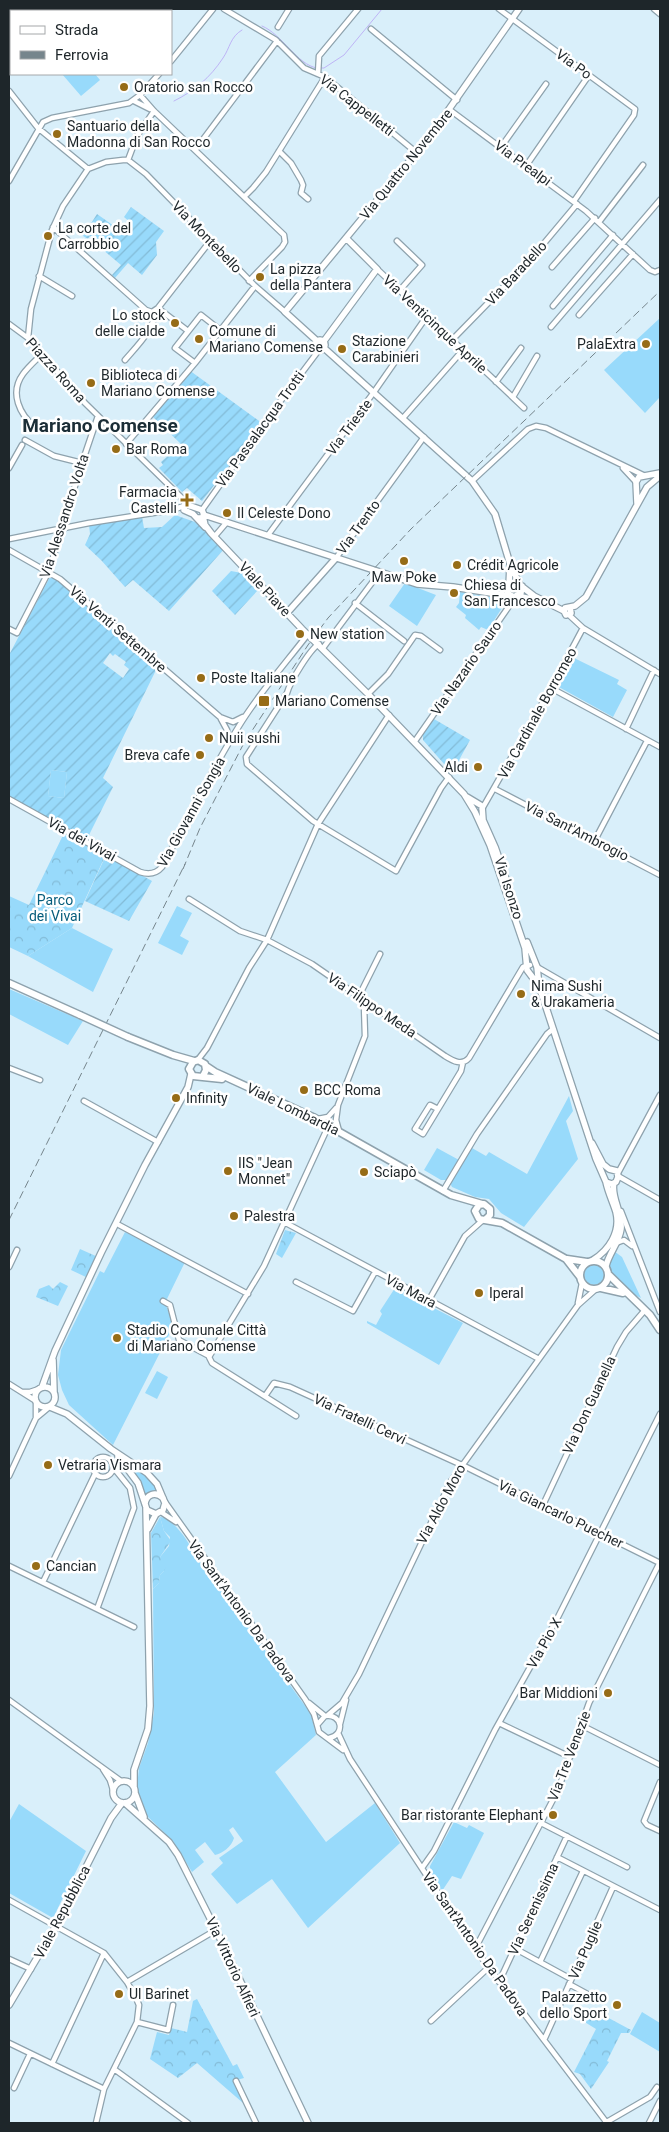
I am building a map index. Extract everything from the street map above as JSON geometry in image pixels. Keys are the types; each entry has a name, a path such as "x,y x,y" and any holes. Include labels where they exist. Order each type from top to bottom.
{"main road":[{"path":"9,983 173,1055 205,1065 206,1072 200,1077 190,1072 184,1063 173,1055"},
{"path":"190,1072 191,1064 196,1061"},
{"name":"Viale Lombardia","path":"205,1065 215,1072 316,1118 378,1155"},
{"name":"Viale Lombardia","path":"200,1077 216,1078 238,1086 327,1129 460,1199"},
{"path":"460,1199 487,1205 502,1223"},
{"path":"460,1199 480,1216 502,1223 566,1259 602,1263 606,1266 609,1275 645,1310 660,1330"},
{"path":"480,1216 477,1206 482,1204"},
{"path":"480,1216 490,1215 491,1211"},
{"path":"566,1259 588,1288 629,1295"},
{"path":"581,1280 581,1268 590,1261"},
{"path":"598,1289 607,1283 609,1275"}],"street":[{"path":"172,60 213,9"},
{"name":"Via Cappelletti","path":"224,9 277,41 302,67 318,70 417,153"},
{"path":"278,26 289,9"},
{"path":"318,70 320,55 358,9"},
{"name":"Via Po","path":"499,9 635,110"},
{"name":"Via Quattro Novembre","path":"285,312 417,153 450,110 519,9"},
{"path":"654,9 660,14"},
{"path":"371,29 457,100"},
{"path":"196,150 277,41"},
{"path":"9,181 43,122 52,118 123,105 134,101 159,75"},
{"path":"526,166 589,75"},
{"path":"244,197 258,183 325,76"},
{"path":"501,147 546,84"},
{"path":"9,90 38,128 88,169"},
{"path":"140,95 154,111 282,233 285,240 281,248 250,281"},
{"path":"134,101 154,111"},
{"name":"Via Prealpi","path":"450,110 576,202 652,271 660,270"},
{"name":"Via Baradello","path":"452,340 530,260 576,202 634,115 635,110"},
{"path":"28,338 31,311 39,276 53,227 62,208 88,169 109,161 128,160 137,136 154,111"},
{"path":"279,151 294,166 302,182 301,193 308,200"},
{"name":"Via Montebello","path":"128,160 146,174 255,286 472,481 495,514 510,564"},
{"path":"599,222 643,165"},
{"path":"551,327 660,200"},
{"path":"552,267 595,218"},
{"path":"53,227 146,310 157,310 188,331"},
{"path":"553,306 613,235"},
{"name":"Via Venticinque Aprile","path":"346,238 524,408"},
{"path":"126,360 146,334 157,310 212,240"},
{"path":"397,241 422,265 400,290"},
{"path":"579,315 633,254"},
{"path":"321,345 377,269"},
{"path":"39,276 72,296"},
{"path":"126,444 195,364 255,286"},
{"path":"195,364 175,348 201,315 220,330"},
{"name":"Via Trieste","path":"268,536 428,316"},
{"name":"Piazza Roma","path":"9,324 28,338 69,386 183,499 185,507"},
{"name":"Via Passalacqua Trotti","path":"202,515 275,408 321,345"},
{"path":"496,382 521,348"},
{"path":"403,418 463,350"},
{"path":"35,427 24,418 19,408 16,394 21,376 42,354"},
{"path":"513,397 537,356"},
{"name":"Via Alessandro Volta","path":"9,628 17,633 49,571 98,416"},
{"path":"472,481 528,429 535,426 544,427 649,479 648,486 586,597 582,602 570,608 565,608 566,613"},
{"name":"Via Trento","path":"287,613 336,558 424,437"},
{"path":"25,440 54,456 82,463"},
{"path":"9,468 22,445"},
{"path":"620,465 640,488 648,486 659,477"},
{"path":"635,510 636,483 639,477 659,477"},
{"path":"185,507 191,513 227,522 421,585 453,587 544,602"},
{"path":"9,539 63,528 178,510 185,507 202,515"},
{"name":"Viale Piave","path":"202,515 213,534 287,613 321,646"},
{"path":"213,534 227,522"},
{"name":"Via Venti Settembre","path":"9,550 49,571 92,606 220,718 227,729"},
{"path":"510,564 510,584 508,590 515,596"},
{"path":"510,564 522,591 515,596"},
{"path":"380,572 321,646 316,646 245,761 318,824 396,871 441,788 449,777"},
{"path":"483,592 510,584 520,584 544,602 566,613 583,628 660,674"},
{"name":"Via Nazario Sauro","path":"415,742 515,596"},
{"path":"355,603 404,641"},
{"name":"Via Cardinale Borromeo","path":"478,808 490,798 583,628"},
{"name":"Via Giovanni Songia","path":"155,873 162,867 200,794 246,715 308,634"},
{"path":"368,694 388,674 414,635 419,635 440,650"},
{"name":"Via Isonzo","path":"321,646 478,808 497,852 532,969"},
{"path":"626,729 654,670"},
{"path":"551,688 660,747"},
{"path":"232,722 237,730 231,733 227,729 228,724 232,722 246,715"},
{"path":"196,1061 207,1048 249,968 267,940 318,824 389,715"},
{"name":"Via Venti Settembre","path":"220,718 232,722"},
{"name":"Via Giovanni Songia","path":"226,750 227,729"},
{"path":"595,840 647,741"},
{"name":"Via Sant'Ambrogio","path":"495,788 660,874"},
{"name":"Via dei Vivai","path":"9,799 140,872 155,873"},
{"name":"Via Isonzo","path":"478,808 592,1143"},
{"name":"Via Filippo Meda","path":"190,899 237,930 267,940 309,962 448,1058 463,1062"},
{"path":"359,996 380,954"},
{"path":"438,1109 430,1105 415,1129 423,1134 461,1071 463,1062 472,1053 524,966 549,974 660,1038"},
{"path":"519,974 532,969"},
{"path":"338,1131 336,1120 338,1105 364,1041 365,1000"},
{"path":"443,1191 477,1134 503,1098 516,1075 547,1034 553,1029"},
{"path":"205,1065 207,1048"},
{"path":"9,1068 40,1080"},
{"path":"88,1284 122,1209 188,1087 190,1072"},
{"path":"188,1087 200,1077"},
{"path":"606,1182 615,1175 660,1095"},
{"path":"84,1100 158,1142"},
{"path":"316,1118 328,1117 338,1105"},
{"path":"209,1356 264,1266 327,1129"},
{"path":"590,1261 608,1246 616,1229 616,1214 592,1143"},
{"path":"592,1143 601,1163 615,1175 660,1200"},
{"path":"36,1418 35,1394 40,1388 55,1350 119,1225 151,1156"},
{"path":"604,1174 615,1175"},
{"path":"615,1175 613,1190 660,1312"},
{"path":"618,1241 621,1224 620,1210"},
{"path":"429,1300 456,1251 480,1216"},
{"name":"Via Mara","path":"284,1222 539,1359"},
{"path":"119,1225 248,1294"},
{"path":"606,1266 608,1257 618,1241 629,1232"},
{"path":"618,1241 626,1241 636,1251"},
{"path":"9,1267 17,1250"},
{"path":"296,1282 353,1311 376,1272"},
{"name":"Via Aldo Moro","path":"578,1305 581,1280"},
{"name":"Via Aldo Moro","path":"327,1715 341,1705 347,1694 436,1511 461,1465 578,1305 598,1289"},
{"path":"163,1300 170,1305 179,1340 209,1356 211,1362 296,1416"},
{"name":"Via Don Guanella","path":"543,1505 591,1399 623,1336 645,1310"},
{"path":"9,1476 36,1418 55,1401 52,1369 55,1350"},
{"name":"Via Fratelli Cervi","path":"265,1396 272,1384 280,1383 461,1465"},
{"path":"9,1384 36,1401 41,1407 49,1407 67,1414 111,1449 150,1475 157,1484 164,1500 159,1513 148,1531"},
{"path":"20,1391 30,1392 48,1387 55,1393 67,1414"},
{"name":"Via Pio X","path":"422,1868 434,1851 499,1723 557,1619 660,1414"},
{"path":"111,1449 138,1483 146,1507 151,1513 159,1513"},
{"path":"43,1582 95,1474 93,1464 101,1457 111,1460 113,1467 129,1486 134,1500 134,1508 97,1609"},
{"name":"Via Giancarlo Puecher","path":"461,1465 660,1564"},
{"path":"95,1474 100,1477 107,1477 112,1473 113,1467"},
{"path":"102,1768 110,1780 115,1799 124,1803 132,1800 134,1770 148,1729 150,1706 146,1501 151,1495 158,1495 164,1500"},
{"name":"Via Sant'Antonio Da Padova","path":"164,1500 305,1699 318,1724"},
{"name":"Via Sant'Antonio Da Padova","path":"159,1513 180,1524"},
{"name":"Via Tre Venezie","path":"475,1949 560,1785 589,1703 660,1564"},
{"path":"9,1566 134,1627"},
{"name":"Via Aldo Moro","path":"340,1725 347,1694"},
{"name":"Via Sant'Antonio Da Padova","path":"305,1699 327,1715"},
{"path":"9,1700 102,1768 122,1781 129,1782 134,1790"},
{"path":"327,1715 337,1718 340,1725 338,1733 329,1738 321,1735 318,1730 318,1724 327,1715"},
{"path":"499,1723 570,1757"},
{"path":"581,1725 660,1765"},
{"name":"Via Sant'Antonio Da Padova","path":"338,1733 350,1759"},
{"name":"Via Sant'Antonio Da Padova","path":"329,1738 350,1759 488,1968 606,2123"},
{"path":"113,1790 116,1784 134,1770"},
{"path":"660,1782 644,1821 647,1825 660,1832"},
{"name":"Via Vittorio Alfieri","path":"134,1790 145,1819"},
{"name":"Viale Repubblica","path":"111,1818 115,1799"},
{"name":"Via Vittorio Alfieri","path":"124,1803 145,1819 169,1842 178,1855 308,2123"},
{"name":"Viale Repubblica","path":"9,2005 56,1926 111,1818 124,1803"},
{"path":"541,1823 627,1867"},
{"name":"Via Serenissima","path":"499,1982 567,1836"},
{"path":"557,1857 660,1910"},
{"path":"540,1962 583,1871"},
{"name":"Via Puglie","path":"544,2040 613,1887"},
{"path":"9,1900 104,1953 127,1982 138,2005 137,2022 104,2089 96,2123"},
{"path":"127,1982 216,1930"},
{"path":"514,1948 540,1962 594,1997"},
{"path":"52,2064 104,1953"},
{"path":"9,1959 32,1969"},
{"path":"431,2022 488,1968"},
{"path":"137,2022 168,2030 173,2004"},
{"path":"9,2043 104,2089"},
{"path":"14,2088 30,2054"},
{"path":"114,2069 188,2123"},
{"path":"236,2081 256,2123"},
{"path":"606,2123 650,2097 657,2087"},
{"path":"649,2123 660,2101"}],"green space":[{"path":"63,75 96,75 100,80 81,96"},
{"path":"131,207 164,231 156,242 157,255 142,275 128,263 115,278 112,275 121,265 102,249 104,245 90,236 88,239 83,236 97,214 114,226 118,222 128,229 132,224 124,217"},
{"name":"PalaExtra","path":"660,318 660,397 645,413 604,370"},
{"path":"189,370 262,423 202,501 187,488 182,492 159,468 163,465 161,462 170,454 173,456 183,446 152,416"},
{"path":"175,515 195,522 225,548 169,611 133,580 125,587 85,545 90,534 89,525 142,517 144,528 162,527"},
{"path":"231,571 242,573 258,590 235,615 212,591"},
{"path":"51,575 157,668 103,778 113,787 86,841 9,799 9,655","holes":["110,653 113,656 115,654 126,662 124,665 129,669 123,678 103,663","51,770 67,772 64,798 48,796"]},
{"path":"405,583 436,595 417,626 389,606"},
{"path":"460,592 507,600 488,630 481,627 479,630 456,607 459,603"},
{"path":"572,657 619,680 617,684 627,690 613,717 557,686"},
{"path":"434,719 470,740 452,773 423,740 423,734"},
{"path":"51,770 67,772 64,798 48,796"},
{"name":"Parco dei Vivai","path":"66,829 107,852 72,928 28,956 9,947 9,896 29,905"},
{"path":"106,855 152,881 129,921 85,901"},
{"path":"177,906 192,913 180,936 189,941 182,955 158,943"},
{"path":"72,928 113,949 93,992 28,956"},
{"path":"9,989 83,1021 68,1045 9,1014"},
{"path":"569,1096 573,1111 566,1121 578,1159 524,1227 501,1213 489,1199 475,1197 452,1187 450,1183 472,1148 486,1156 489,1152 527,1174"},
{"path":"437,1148 459,1160 446,1180 441,1180 424,1170"},
{"path":"285,1230 296,1233 282,1258 276,1254"},
{"name":"Stadio Comunale Città di Mariano Comense","path":"125,1232 185,1262 165,1303 174,1325 113,1445 69,1405 58,1375 61,1350 100,1271 104,1273"},
{"path":"80,1249 98,1257 88,1278 71,1270"},
{"path":"614,1251 622,1257 641,1298 617,1282 610,1272 610,1261"},
{"path":"594,1265 601,1268 604,1275 601,1282 594,1285 587,1282 584,1275 587,1268"},
{"path":"60,1282 68,1286 58,1306 36,1297 39,1289 49,1285 53,1289"},
{"path":"395,1288 463,1323 439,1365 367,1323 367,1321 376,1325 382,1314 380,1311"},
{"path":"157,1371 168,1377 157,1399 145,1393"},
{"path":"125,1461 148,1478 158,1492 145,1495 140,1481"},
{"path":"160,1517 170,1521 184,1537 311,1714 316,1735 275,1772 326,1842 375,1803 400,1843 308,1928 272,1879 237,1904 211,1874 223,1863 219,1858 243,1841 233,1827 229,1830 234,1838 233,1841 224,1851 215,1855 205,1842 195,1850 204,1862 192,1872 173,1841 147,1816 139,1799 137,1787 139,1768 148,1743 154,1713 153,1589 159,1583 160,1575 164,1571 160,1557 169,1546 170,1537 164,1531"},
{"path":"160,1517 164,1531 171,1541 160,1557 166,1566 160,1575 159,1583 153,1589 151,1533"},
{"path":"19,1804 86,1851 53,1918 9,1893 9,1822"},
{"path":"454,1822 467,1828 469,1825 484,1833 461,1879 452,1876 442,1891 430,1872 430,1866"},
{"path":"197,1999 233,2066 237,2064 244,2078 233,2081 243,2103 197,2063 178,2078 150,2059 157,2032 169,2035 171,2028 187,2032 193,2001"},
{"path":"590,2008 631,2030 629,2033 621,2033 607,2061 609,2062 591,2089 580,2074 574,2072 596,2029 583,2021"},
{"path":"642,2012 660,2023 660,2052 630,2034"}],"waterway":[{"path":"321,68 344,55 382,9"},
{"path":"262,26 276,36 296,56 310,66 317,68"},
{"path":"174,101 207,78 223,58 235,36 242,30"}],"railway":[{"path":"183,869 200,828 244,743 308,645 328,618 411,529 660,291"},
{"path":"9,1220 185,864"}],"place":[{"name":"Oratorio san Rocco","path":"124,87"},
{"name":"Santuario della Madonna di San Rocco","path":"57,134"},
{"name":"La corte del Carrobbio","path":"48,236"},
{"name":"La pizza della Pantera","path":"260,277"},
{"name":"Lo stock delle cialde","path":"175,323"},
{"name":"Comune di Mariano Comense","path":"199,339"},
{"name":"PalaExtra","path":"646,344"},
{"name":"Stazione Carabinieri","path":"342,349"},
{"name":"Biblioteca di Mariano Comense","path":"91,383"},
{"name":"Bar Roma","path":"116,449"},
{"name":"Farmacia Castelli","path":"187,500"},
{"name":"Il Celeste Dono","path":"227,513"},
{"name":"Maw Poke","path":"404,561"},
{"name":"Crédit Agricole","path":"457,565"},
{"name":"Chiesa di San Francesco","path":"454,593"},
{"name":"New station","path":"300,634"},
{"name":"Poste Italiane","path":"201,678"},
{"name":"Mariano Comense","path":"264,701"},
{"name":"Nuii sushi","path":"209,738"},
{"name":"Breva cafe","path":"200,755"},
{"name":"Aldi","path":"478,767"},
{"name":"Nima Sushi & Urakameria","path":"521,994"},
{"name":"BCC Roma","path":"304,1090"},
{"name":"Infinity","path":"176,1098"},
{"name":"IIS \"Jean Monnet\"","path":"228,1171"},
{"name":"Sciapò","path":"364,1172"},
{"name":"Palestra","path":"234,1216"},
{"name":"Iperal","path":"479,1293"},
{"name":"Stadio Comunale Città di Mariano Comense","path":"117,1338"},
{"name":"Vetraria Vismara","path":"48,1465"},
{"name":"Cancian","path":"36,1566"},
{"name":"Bar Middioni","path":"608,1693"},
{"name":"Bar ristorante Elephant","path":"553,1815"},
{"name":"Ul Barinet","path":"119,1994"},
{"name":"Palazzetto dello Sport","path":"617,2005"}],"district":[{"name":"Mariano Comense","path":"100,425"}]}
